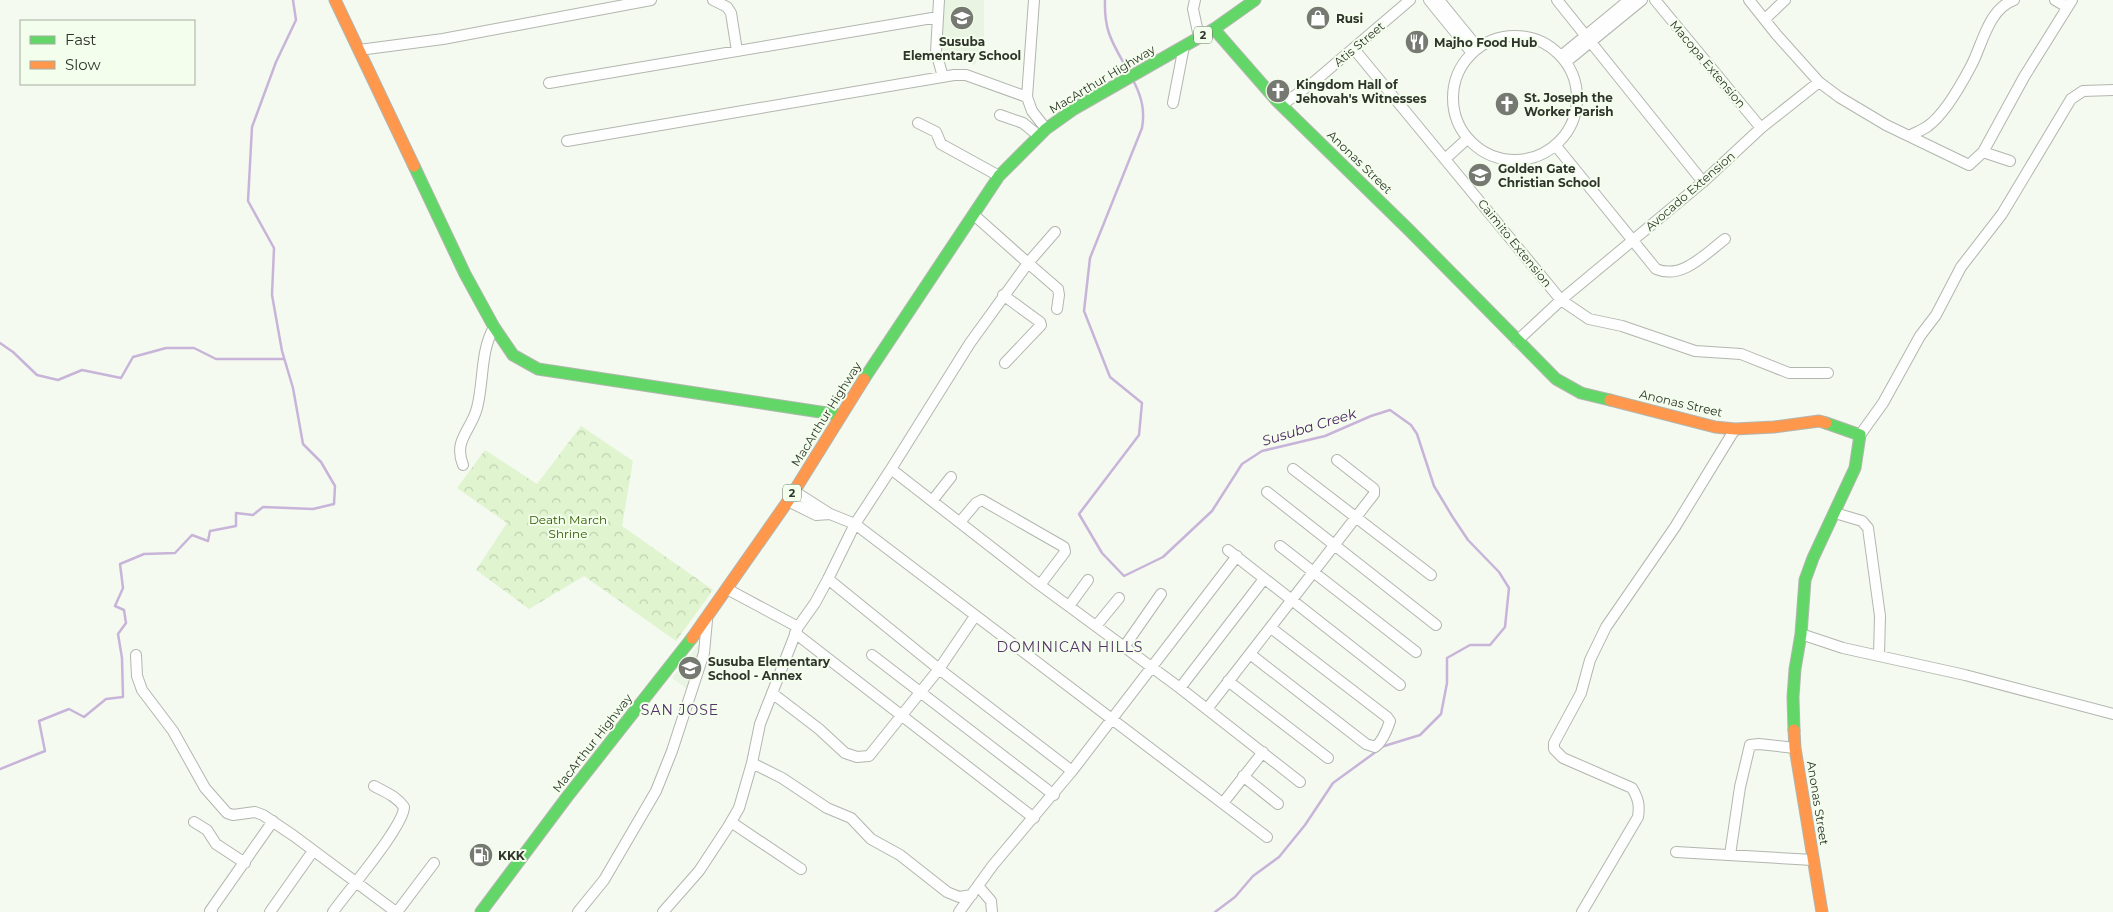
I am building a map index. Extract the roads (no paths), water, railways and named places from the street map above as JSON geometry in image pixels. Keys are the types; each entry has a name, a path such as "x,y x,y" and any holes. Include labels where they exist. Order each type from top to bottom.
{"main road":[{"path":"335,0 465,274 494,327 513,354 538,369 840,415"},
{"name":"MacArthur Highway","path":"481,912 567,797 708,618 788,501 840,415 999,176 1042,132 1074,109 1214,29 1255,0"},
{"name":"Anonas Street","path":"1214,29 1236,57 1282,105 1556,379 1581,393 1715,427 1735,429 1774,427 1819,421 1860,435 1855,468 1813,558 1805,580 1801,634 1795,668 1793,697 1795,748 1822,912"}],"street":[{"path":"359,50 443,39 651,0"},
{"path":"713,0 727,7 731,13 737,51"},
{"path":"939,0 936,52 943,77"},
{"path":"1034,0 1027,96 1042,132"},
{"path":"1195,0 1193,9 1199,37"},
{"name":"Atis Street","path":"1282,105 1354,49 1410,0"},
{"path":"1429,0 1475,50"},
{"path":"1440,0 1475,50"},
{"path":"1557,0 1704,182"},
{"path":"1589,38 1629,0"},
{"path":"1563,59 1642,0"},
{"name":"Macopa Extension","path":"1654,0 1761,128"},
{"path":"1749,0 1819,82 1863,113 1969,165 1983,152 2024,77 2070,4 2055,0"},
{"path":"1765,19 1785,0"},
{"path":"1924,142 1929,126 1957,90 1972,64 1983,34 1991,21 2002,8 2014,0"},
{"path":"549,83 938,17"},
{"path":"1509,36 1528,38 1546,44 1563,59 1574,78 1577,96 1575,115 1568,132 1556,146 1539,156 1520,161 1500,159 1482,151 1467,138 1456,122 1452,102 1454,82 1462,64 1475,50 1491,41 1509,36"},
{"path":"1173,103 1184,46"},
{"name":"Caimito Extension","path":"1354,49 1561,300 1589,319 1622,326 1695,351 1741,354 1789,373 1828,373"},
{"path":"567,141 943,77 966,75 1027,96"},
{"name":"Avocado Extension","path":"1517,341 1561,300 1704,182 1761,128 1819,82"},
{"path":"1860,435 1883,403 1920,336 1936,315 1961,267 2002,214 2071,99 2083,91 2113,90"},
{"path":"1000,115 1042,132"},
{"path":"918,124 936,132 941,144 999,176"},
{"path":"1911,135 1929,126"},
{"path":"1445,159 1467,138"},
{"path":"1556,146 1656,269 1663,272 1684,270 1725,239"},
{"path":"1983,152 2010,161"},
{"path":"974,215 1058,289 1057,309"},
{"path":"663,912 699,871 739,808 752,763 760,724 796,630 815,603 855,524 970,343 1003,295 1055,232"},
{"path":"1003,295 1040,322 1041,325 1006,363"},
{"path":"463,466 459,455 460,443 476,413 487,340 494,327"},
{"path":"1582,912 1638,817 1639,802 1632,788 1563,758 1554,749 1554,743 1581,693 1590,660 1606,627 1694,498 1735,429"},
{"path":"1207,709 1294,600 1374,494 1374,489 1337,460"},
{"path":"1293,469 1431,575"},
{"path":"891,470 1040,585 1180,688 1300,782"},
{"path":"932,501 951,478"},
{"path":"794,490 830,514 855,524 1267,837"},
{"path":"1266,492 1436,624"},
{"path":"960,522 976,503 982,500 1064,548 1065,552 1040,585"},
{"path":"788,501 816,515 830,514"},
{"path":"1835,513 1862,521 1868,528 1880,616 1879,656"},
{"path":"1280,546 1416,652"},
{"path":"1228,550 1400,685"},
{"path":"959,912 993,865 1054,794 1112,720 1150,667 1237,556"},
{"path":"828,579 938,668 1072,771"},
{"path":"1180,688 1264,579"},
{"path":"1069,606 1088,580"},
{"path":"727,589 796,630 901,716 1034,818"},
{"path":"1124,647 1161,594"},
{"path":"1096,626 1119,598"},
{"path":"772,693 850,756 864,757 872,753 920,692 975,616"},
{"path":"578,912 604,880 656,791 672,751 704,653 708,618"},
{"path":"1250,654 1366,744 1375,747 1379,744 1390,721 1387,717 1271,628"},
{"path":"1801,634 1843,648 1965,675 2113,714"},
{"path":"136,655 137,676 142,690 174,731 206,788 227,813 233,815 255,812 273,821 396,912 434,863"},
{"path":"872,655 1054,794"},
{"path":"1228,682 1328,758"},
{"path":"1730,855 1740,787 1750,745 1759,744 1795,748"},
{"path":"1223,803 1263,752"},
{"path":"752,763 782,778 827,808 851,818 871,838 900,855 947,892 959,897 976,891"},
{"path":"1243,776 1278,804"},
{"path":"333,912 391,836 404,811 404,807 398,800 374,786"},
{"path":"212,912 210,910 273,821"},
{"path":"194,822 207,830 216,844 244,863"},
{"path":"731,822 801,869"},
{"path":"270,912 313,851"},
{"path":"1676,852 1813,860"},
{"path":"976,891 991,901 992,912"}],"waterway":[{"path":"0,769 45,751 39,721 69,709 84,717 106,699 123,697 122,658 118,634 126,623 124,610 115,606 123,588 120,564 144,554 175,553 192,535 208,541 210,531 236,526 236,513 253,515 263,507 313,509 334,504 335,486 321,462 303,444 293,388 282,351 272,295 274,248 248,201 252,127 276,62 296,20 293,0"},
{"name":"Susuba Creek","path":"1105,0 1106,21 1110,37 1128,71"},
{"name":"Susuba Creek","path":"1134,82 1142,105 1142,128 1090,258 1084,311 1110,377 1142,403 1139,435 1079,514 1102,553 1124,576 1163,557 1212,511 1242,464 1262,451 1325,436 1390,410 1411,425 1417,434 1434,486 1452,516 1468,540 1499,572 1509,588 1505,627 1490,645 1470,645 1447,658 1447,683 1441,714 1420,735 1381,747"},
{"path":"0,343 13,352 37,375 58,380 82,370 121,378 133,357 166,348 194,348 216,359 284,359"},
{"name":"Susuba Creek","path":"1215,912 1235,897 1253,876 1279,857 1305,825 1333,783 1377,751"}],"place":[{"name":"Susuba Elementary School","path":"962,18"},
{"name":"Rusi","path":"1318,18"},
{"name":"Majho Food Hub","path":"1417,42"},
{"name":"Kingdom Hall of Jehovah's Witnesses","path":"1278,91"},
{"name":"St. Joseph the Worker Parish","path":"1507,104"},
{"name":"Golden Gate Christian School","path":"1480,175"},
{"name":"Susuba Elementary School - Annex","path":"690,668"},
{"name":"KKK","path":"481,855"}],"district":[{"name":"DOMINICAN HILLS","path":"1070,647"},
{"name":"SAN JOSE","path":"680,710"}],"park label":[{"name":"Death March Shrine","path":"568,526"}]}
